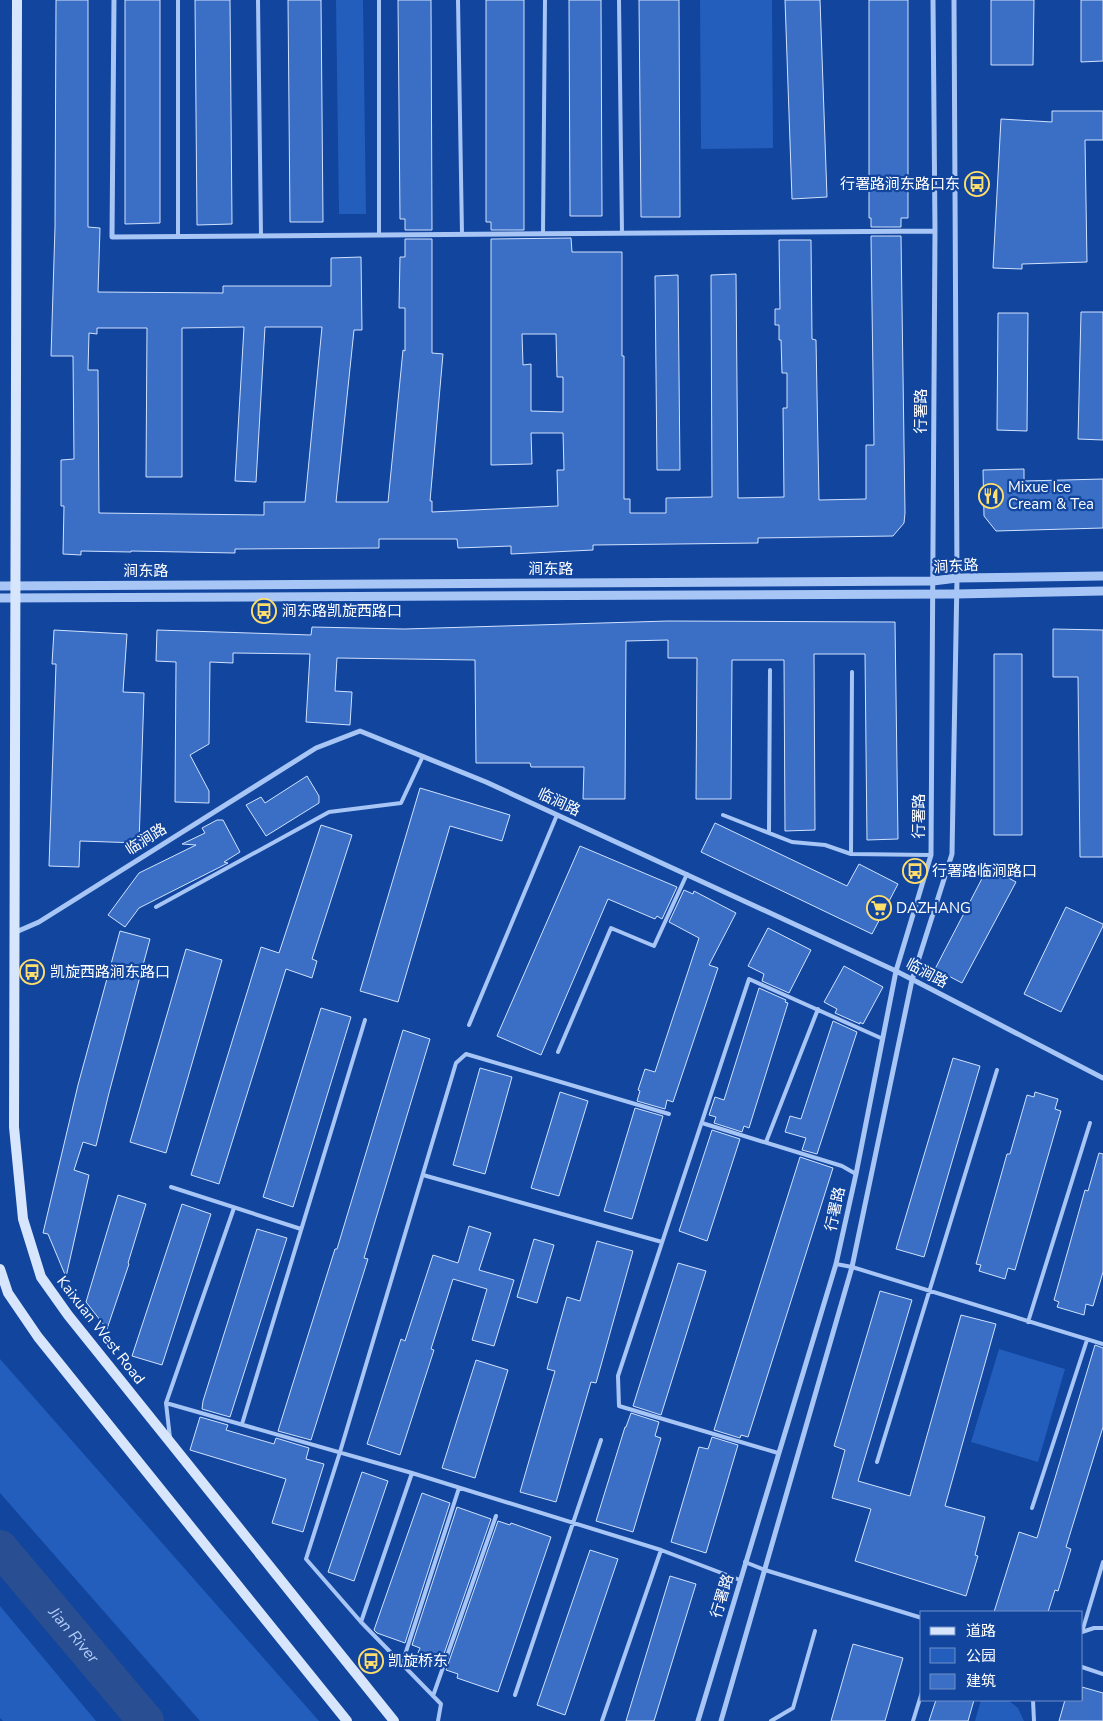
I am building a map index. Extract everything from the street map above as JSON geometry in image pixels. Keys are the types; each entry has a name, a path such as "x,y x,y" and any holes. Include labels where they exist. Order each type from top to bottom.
{"main road":[{"name":"Kaixuan West Road","path":"17,0 14,1127 23,1219 41,1276 68,1315 394,1721"},
{"path":"0,1269 8,1293 38,1337 347,1721"}],"street":[{"path":"114,0 112,237 935,231"},
{"name":"行署路","path":"698,1721 836,1264 856,1174 896,971 931,855 935,231 933,0"},
{"name":"行署路","path":"721,1721 852,1268 912,980 952,854 957,578 954,0"},
{"name":"涧东路","path":"0,586 933,581 957,578 1103,576"},
{"name":"涧东路","path":"0,598 956,594 1103,591"},
{"name":"临涧路","path":"16,932 39,922 316,748 360,731 486,782 896,971 1103,1078"}],"lane":[{"path":"178,0 178,237"},
{"path":"258,0 260,236"},
{"path":"379,0 379,235"},
{"path":"458,0 462,234"},
{"path":"543,233 545,0"},
{"path":"619,0 622,233"},
{"path":"768,833 770,670"},
{"path":"851,854 852,672"},
{"path":"156,907 329,812 401,803 423,756"},
{"path":"469,1025 557,815"},
{"path":"723,815 792,842 825,845 851,854 931,855"},
{"path":"558,1052 611,928 654,946 687,874"},
{"path":"778,1453 619,1406 618,1376 749,980 883,1039"},
{"path":"766,1142 818,1009"},
{"path":"242,1424 365,1020"},
{"path":"438,1721 441,1704 360,1622 306,1559 340,1452 456,1063 466,1054 669,1114"},
{"path":"877,1462 997,1070"},
{"path":"702,1123 842,1166 856,1174"},
{"path":"1028,1322 1090,1123"},
{"path":"423,1175 662,1242"},
{"path":"171,1188 301,1229"},
{"path":"170,1442 166,1402 234,1208"},
{"path":"836,1264 1103,1344"},
{"path":"0,1280 8,1293"},
{"path":"1032,1508 1087,1340"},
{"path":"166,1402 412,1473 660,1550 740,1580"},
{"path":"515,1695 601,1440"},
{"path":"360,1622 412,1473"},
{"path":"402,1664 459,1488"},
{"path":"433,1696 496,1516"},
{"path":"602,1721 660,1550"},
{"path":"746,1562 765,1570 920,1617"},
{"path":"1083,1629 1103,1562"},
{"path":"1083,1632 1094,1628 1103,1628"},
{"path":"771,1721 793,1708 815,1631"},
{"path":"1083,1667 1103,1674"},
{"path":"913,1721 920,1698"},
{"path":"1033,1701 1034,1721"}],"green space":[{"path":"336,0 363,0 366,214 339,214"},
{"path":"700,0 772,0 773,148 701,149"},
{"path":"999,1349 1065,1369 1038,1462 971,1442"},
{"path":"0,1359 319,1721 200,1721 0,1493"},
{"path":"0,1606 96,1721 3,1721 0,1718"},
{"path":"981,1701 1009,1701 1018,1708 1024,1721 975,1721"}],"building":[{"path":"56,0 88,0 88,227 100,228 98,292 223,293 223,286 331,286 331,258 361,257 362,330 354,330 336,502 388,502 403,350 405,351 405,308 399,308 400,257 405,257 405,239 432,239 432,353 443,354 430,501 432,501 432,512 558,506 557,470 564,470 563,433 531,433 532,464 491,465 491,239 571,238 572,252 622,252 624,499 630,499 630,513 666,513 666,498 712,497 711,275 736,274 738,498 784,497 783,408 787,408 787,373 782,373 779,325 775,325 775,309 780,309 779,240 811,240 812,339 816,340 819,500 866,499 866,445 874,445 871,236 901,236 904,523 893,536 758,538 758,543 593,545 593,550 511,554 511,546 458,548 457,539 379,539 379,548 235,549 235,553 81,551 81,555 63,554 64,506 61,506 61,460 74,459 73,356 51,356 55,227","holes":["244,327 235,481 256,482 265,327 322,327 305,502 264,502 264,515 99,513 98,370 88,370 89,333 97,334 97,328 147,328 146,477 182,477 182,328","522,334 556,334 557,377 563,377 563,412 531,411 531,364 523,365"]},
{"path":"125,0 160,0 160,223 125,224"},
{"path":"195,0 230,0 232,224 197,225"},
{"path":"288,0 321,0 323,222 290,222"},
{"path":"398,0 431,0 432,230 405,230 405,219 400,219"},
{"path":"486,0 524,0 524,230 491,230 491,222 486,222"},
{"path":"569,0 601,0 602,216 570,216"},
{"path":"639,0 679,0 680,217 641,217"},
{"path":"785,0 820,0 827,197 792,199"},
{"path":"869,0 908,0 908,218 901,218 901,227 871,227 871,218 869,218"},
{"path":"991,0 1034,0 1033,65 991,65"},
{"path":"1081,0 1103,0 1103,61 1081,62"},
{"path":"1052,111 1103,111 1103,140 1085,140 1087,262 1022,264 1022,269 993,268 1001,119 1052,122"},
{"path":"678,275 680,470 657,470 655,276"},
{"path":"1081,312 1103,312 1103,440 1078,439"},
{"path":"998,313 1028,313 1027,431 997,430"},
{"path":"1024,469 1024,481 1103,479 1103,528 996,531 984,516 983,470"},
{"path":"668,621 895,622 898,839 867,840 865,654 814,654 815,830 785,831 784,660 732,660 731,799 696,799 697,658 668,658 668,640 626,641 625,799 583,799 584,767 531,767 530,763 476,763 475,660 337,658 335,691 352,692 350,725 306,722 310,654 233,653 233,663 210,662 209,744 190,755 209,791 209,803 175,802 176,662 156,661 157,630 311,635 312,627 404,629"},
{"path":"1053,629 1103,630 1103,857 1080,857 1078,677 1053,677"},
{"path":"54,630 127,634 123,692 144,693 139,843 80,841 79,867 49,866 56,664 52,664"},
{"path":"994,654 1022,654 1022,835 994,835"},
{"path":"307,776 319,796 319,803 266,836 246,805 261,797 265,803"},
{"path":"420,788 510,815 502,841 450,826 398,1002 360,991"},
{"path":"217,820 223,820 240,852 224,862 228,863 139,908 125,927 108,915 139,873 196,845 182,844 205,833 202,828"},
{"path":"715,823 847,886 859,864 898,884 872,934 701,852"},
{"path":"321,825 352,835 312,959 317,961 312,978 286,969 219,1184 191,1175 261,947 279,953"},
{"path":"580,846 677,887 662,919 657,916 655,919 608,899 541,1055 497,1036"},
{"path":"988,867 1016,882 962,983 935,969"},
{"path":"684,890 693,894 694,891 736,913 709,965 718,968 673,1102 667,1100 665,1109 637,1101 640,1091 638,1090 645,1069 655,1072 699,938 669,922"},
{"path":"1066,907 1103,924 1103,926 1061,1012 1024,994"},
{"path":"768,928 811,950 789,993 762,981 764,974 748,966"},
{"path":"120,931 150,939 96,1146 83,1142 74,1170 89,1175 66,1277 48,1234 43,1233 78,1085"},
{"path":"186,949 222,960 166,1153 130,1142"},
{"path":"844,966 883,987 863,1024 835,1013 837,1009 824,1002"},
{"path":"759,988 786,1000 785,1002 788,1003 749,1128 744,1126 742,1132 714,1123 716,1117 709,1115 715,1097 724,1100"},
{"path":"321,1008 351,1017 293,1207 263,1197"},
{"path":"833,1021 857,1032 817,1154 802,1150 806,1138 785,1132 790,1116 801,1119"},
{"path":"403,1030 430,1039 364,1258 368,1259 311,1440 278,1431 335,1249 337,1249"},
{"path":"953,1058 980,1066 924,1257 896,1249"},
{"path":"480,1068 512,1077 485,1174 453,1165"},
{"path":"560,1092 588,1101 559,1196 531,1188"},
{"path":"1035,1092 1058,1099 1055,1109 1061,1111 1015,1270 1008,1268 1005,1279 979,1271 981,1265 976,1264 1007,1154 1010,1154 1027,1095 1034,1097"},
{"path":"635,1108 663,1116 632,1219 604,1211"},
{"path":"712,1130 740,1139 707,1241 679,1231"},
{"path":"1099,1153 1103,1154 1103,1272 1093,1306 1086,1304 1084,1315 1057,1307 1059,1302 1054,1300 1085,1190 1088,1191"},
{"path":"800,1157 833,1168 748,1437 741,1435 740,1438 714,1430"},
{"path":"118,1195 146,1204 129,1264 107,1329 86,1302"},
{"path":"182,1204 211,1214 162,1365 132,1356"},
{"path":"469,1226 491,1233 479,1270 514,1280 494,1346 472,1340 487,1289 453,1279 431,1349 434,1350 400,1455 367,1444 401,1339 405,1341 433,1255 458,1263"},
{"path":"257,1229 287,1238 230,1417 202,1409 203,1401"},
{"path":"534,1239 554,1245 537,1303 517,1297"},
{"path":"597,1241 633,1251 596,1383 591,1382 556,1502 520,1492 555,1371 547,1369 567,1297 580,1301"},
{"path":"678,1263 706,1271 661,1415 633,1406"},
{"path":"880,1291 912,1300 858,1481 910,1496 961,1315 996,1324 945,1506 985,1517 975,1555 978,1556 966,1596 855,1561 871,1509 832,1498 845,1450 834,1446"},
{"path":"1095,1345 1103,1348 1103,1427 1066,1547 1071,1549 1058,1591 1055,1590 1048,1611 994,1611 1019,1532 1037,1538"},
{"path":"476,1360 508,1370 475,1478 442,1468"},
{"path":"631,1413 659,1422 655,1436 661,1438 633,1532 596,1521"},
{"path":"200,1417 228,1425 226,1430 274,1444 276,1438 309,1448 306,1459 324,1464 303,1532 272,1523 286,1479 190,1450"},
{"path":"712,1437 738,1445 706,1553 671,1542 699,1447 708,1449"},
{"path":"362,1472 388,1481 354,1581 328,1572"},
{"path":"422,1493 450,1503 405,1643 377,1633 374,1630"},
{"path":"457,1507 491,1519 439,1668 415,1660 420,1648 412,1645"},
{"path":"498,1521 510,1525 511,1523 551,1537 498,1692 457,1678 458,1674 446,1670"},
{"path":"590,1550 618,1559 565,1715 537,1705"},
{"path":"670,1576 696,1584 654,1721 626,1721"},
{"path":"853,1644 903,1658 885,1721 831,1721"},
{"path":"1083,1687 1103,1693 1103,1721 1059,1721 1065,1701 1083,1701"},
{"path":"936,1701 974,1701 968,1721 929,1721"}],"waterway":[{"name":"Jian River","path":"0,1548 146,1721"}],"place":[{"name":"行署路涧东路口东","path":"977,184"},
{"name":"Mixue Ice Cream & Tea","path":"991,496"},
{"name":"涧东路凯旋西路口","path":"264,611"},
{"name":"行署路临涧路口","path":"915,871"},
{"name":"DAZHANG","path":"879,908"},
{"name":"凯旋西路涧东路口","path":"32,972"},
{"name":"凯旋桥东","path":"371,1661"}]}
